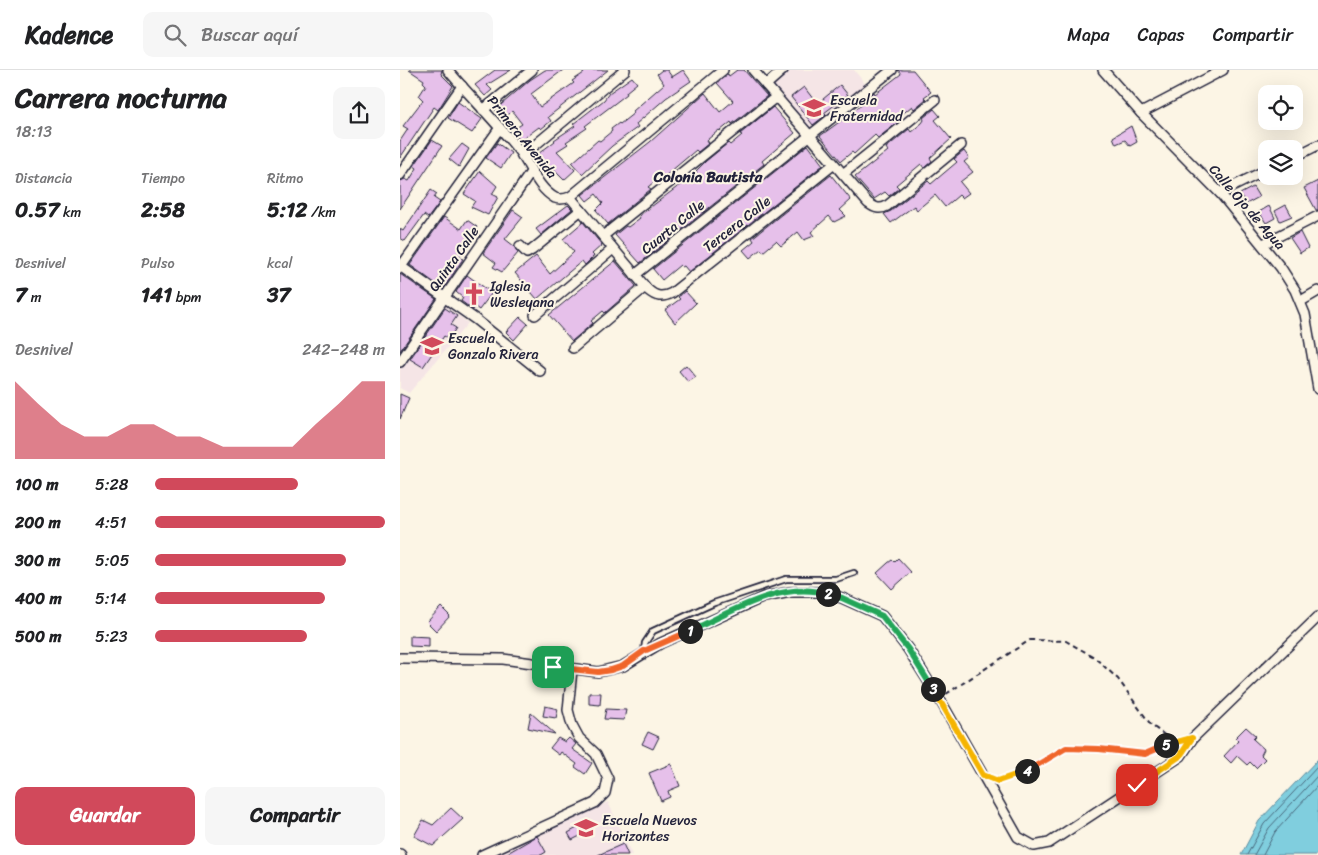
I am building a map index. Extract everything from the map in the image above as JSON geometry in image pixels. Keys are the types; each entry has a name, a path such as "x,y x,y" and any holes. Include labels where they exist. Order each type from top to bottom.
{"street":[{"name":"Primera Avenida","path":"448,70 522,156 531,172 556,198 562,200 570,198"},
{"path":"483,110 532,70"},
{"path":"522,156 625,70"},
{"path":"573,348 645,287 570,198 723,70"},
{"path":"754,70 833,165 868,203 875,208 882,209 887,206 962,145"},
{"path":"766,85 783,70"},
{"name":"Cuarta Calle","path":"635,275 892,70"},
{"path":"1140,113 1223,70"},
{"name":"Calle Ojo de Agua","path":"1108,71 1140,113 1220,193 1281,268 1300,301 1308,328 1318,389"},
{"path":"400,175 462,86"},
{"path":"603,236 776,97"},
{"path":"843,174 935,100"},
{"path":"498,129 400,267 476,319 540,371"},
{"path":"1303,152 1318,145"},
{"name":"Tercera Calle","path":"645,287 654,295 661,297 672,293 833,165"},
{"name":"Quinta Calle","path":"400,362 531,172"},
{"path":"1220,193 1258,174"},
{"path":"520,246 527,252 532,250 581,210"},
{"path":"1263,244 1318,216"},
{"path":"535,315 613,249"},
{"path":"1300,301 1318,291"},
{"path":"400,658 503,659 572,670 598,672 611,670 623,666 644,651 764,597 790,592 823,592 842,598 882,616 908,649 939,698 1018,837 1034,846 1049,843 1180,756 1192,738 1318,617"},
{"path":"482,855 595,804 605,793 608,779 596,754 579,738 572,725 568,710 572,670"}],"lane":[{"path":"644,651 645,642 654,631 714,603 786,579 836,579 854,573"}],"path":[{"path":"939,698 1030,640 1066,641 1094,657 1118,679 1150,725 1174,742"},
{"path":"983,775 998,781 1027,771 1066,748 1099,749 1145,754 1174,742 1192,738"}],"shaded area":[{"name":"Escuela Fraternidad","path":"790,70 854,70 866,85 810,130 772,85"},
{"name":"Escuela Gonzalo Rivera","path":"444,304 468,323 409,393 400,388 400,369"},
{"name":"Escuela Nuevos Horizontes","path":"608,802 632,855 494,855"}],"water":[{"path":"1318,759 1318,855 1241,855 1259,821"}],"building":[{"path":"409,70 442,70 441,74 453,86 438,110 434,107 400,158 400,141 408,129 403,126 423,100 419,96 426,85 423,82 424,80"},
{"path":"495,70 511,70 487,85 492,90 485,96 475,85"},
{"path":"545,70 563,70 531,94 540,107 574,83 572,81 584,73 582,70 608,70 548,117 551,121 520,141 513,130 522,124 512,111 505,118 502,118 495,110 530,80"},
{"path":"662,70 667,70 672,77 683,70 691,81 666,98 636,124 638,127 612,146 582,174 572,163 598,140 600,141 612,131 611,129 634,113 633,111 664,84 657,74"},
{"path":"737,70 744,70 767,96 732,124 731,122 719,130 707,140 709,143 698,152 696,150 664,177 662,175 648,187 651,189 608,224 596,210 603,203 596,194 587,201 582,195 650,142 705,93 720,112 733,101 717,83 728,74 729,76"},
{"path":"898,70 913,70 931,92 914,109 912,106 899,117 901,120 878,138 875,135 854,154 852,152 841,161 820,136 853,112 874,92 875,94 901,74"},
{"path":"632,77 637,83 626,92 627,94 585,126 587,128 566,142 568,144 557,151 575,170 564,180 553,169 547,173 534,157 575,126 573,124 604,100 609,93"},
{"path":"840,85 848,95 824,113 826,115 813,125 791,97 804,87 817,104"},
{"path":"458,102 482,119 472,133 448,118"},
{"path":"773,107 795,133 762,161 764,164 640,263 615,235 640,218 639,216 697,172 706,161 728,143 730,145 742,135 740,134"},
{"path":"934,109 940,116 935,120 951,139 930,158 932,161 924,168 921,164 896,185 899,188 889,196 885,192 874,199 855,177 888,151 886,148 909,129 911,132 922,123 923,118"},
{"path":"1131,126 1137,142 1130,146 1125,140 1116,144 1113,137"},
{"path":"432,140 442,146 400,209 400,181 405,179 409,181 417,168 414,166"},
{"path":"497,143 511,153 501,168 486,158"},
{"path":"462,144 469,149 459,167 449,159"},
{"path":"808,145 823,165 689,272 684,266 680,265 662,280 653,269"},
{"path":"964,151 969,158 964,162 973,172 960,182 969,193 962,198 959,195 945,207 935,195 917,210 914,206 891,223 884,214 891,211 928,181 931,184 957,162 954,159"},
{"path":"480,171 497,186 492,194 498,197 488,215 471,207 475,201 464,194"},
{"path":"831,175 851,200 840,210 846,216 834,222 829,216 811,232 814,236 804,240 798,232 781,246 776,241 763,252 761,249 750,258 743,250 754,241 752,238"},
{"path":"1318,181 1318,210 1316,210 1304,188"},
{"path":"1253,187 1259,197 1246,204 1240,194"},
{"path":"431,190 437,194 434,198 440,202 428,218 424,215 405,241 400,238 400,229 403,231"},
{"path":"568,205 572,209 541,235 536,229"},
{"path":"1286,205 1292,216 1280,221 1275,211"},
{"path":"1269,206 1275,218 1266,223 1259,212"},
{"path":"513,210 523,217 505,239 514,246 518,253 502,272 493,267 496,263 483,253"},
{"path":"444,217 461,229 467,220 477,227 471,237 473,238 459,257 463,259 443,289 410,265"},
{"path":"583,222 602,245 592,254 594,256 585,265 582,261 537,299 515,273 536,256 550,274 574,252 563,239"},
{"path":"1300,232 1308,248 1300,253 1290,238"},
{"path":"615,261 636,286 605,313 603,311 591,321 593,323 572,341 549,315"},
{"path":"400,274 436,299 400,351"},
{"path":"467,275 492,293 479,310 475,307 473,310 461,301 463,298 456,292"},
{"path":"685,291 696,303 675,323 665,310 680,299 678,297"},
{"path":"445,308 457,316 451,325 456,328 449,339 444,336 423,367 410,359"},
{"path":"520,317 528,324 514,340 506,332"},
{"path":"686,365 696,377 688,382 679,371"},
{"path":"400,394 409,398 400,419"},
{"path":"898,558 911,572 892,589 877,573 892,560 894,562"},
{"path":"441,607 450,616 436,631 427,622"},
{"path":"410,636 429,637 429,647 410,646"},
{"path":"539,674 552,675 551,686 538,685"},
{"path":"589,693 601,693 600,705 589,704"},
{"path":"545,706 558,709 556,718 543,716"},
{"path":"606,709 626,710 624,720 604,719"},
{"path":"531,713 555,734 528,728"},
{"path":"1246,727 1256,736 1253,739 1264,749 1261,755 1265,759 1256,768 1250,762 1247,765 1237,756 1231,763 1224,756 1238,741 1235,738"},
{"path":"648,732 659,737 653,749 642,744"},
{"path":"558,738 565,742 569,738 576,744 572,749 592,763 585,774 575,767 577,764 561,752 559,755 550,748"},
{"path":"671,764 680,786 668,791 670,797 661,801 649,773"},
{"path":"451,808 463,819 433,846 414,836 423,820 433,825"},
{"path":"588,822 592,830 572,840 568,833"},
{"path":"537,836 546,852 541,855 504,855"},
{"path":"623,844 628,855 598,855"}],"place":[{"name":"Escuela Fraternidad","path":"814,108"},
{"name":"Iglesia Wesleyana","path":"474,294"},
{"name":"Escuela Gonzalo Rivera","path":"432,346"},
{"name":"Escuela Nuevos Horizontes","path":"586,828"}],"district":[{"name":"Colonia Bautista","path":"708,177"}],"route":[{"path":"553,667 598,672 611,670 623,666 644,651 764,597 790,592 823,592 842,598 882,616 908,649 939,698 983,775 998,781 1027,771 1066,748 1099,749 1145,754 1174,742 1192,738 1180,756 1137,785"}]}
